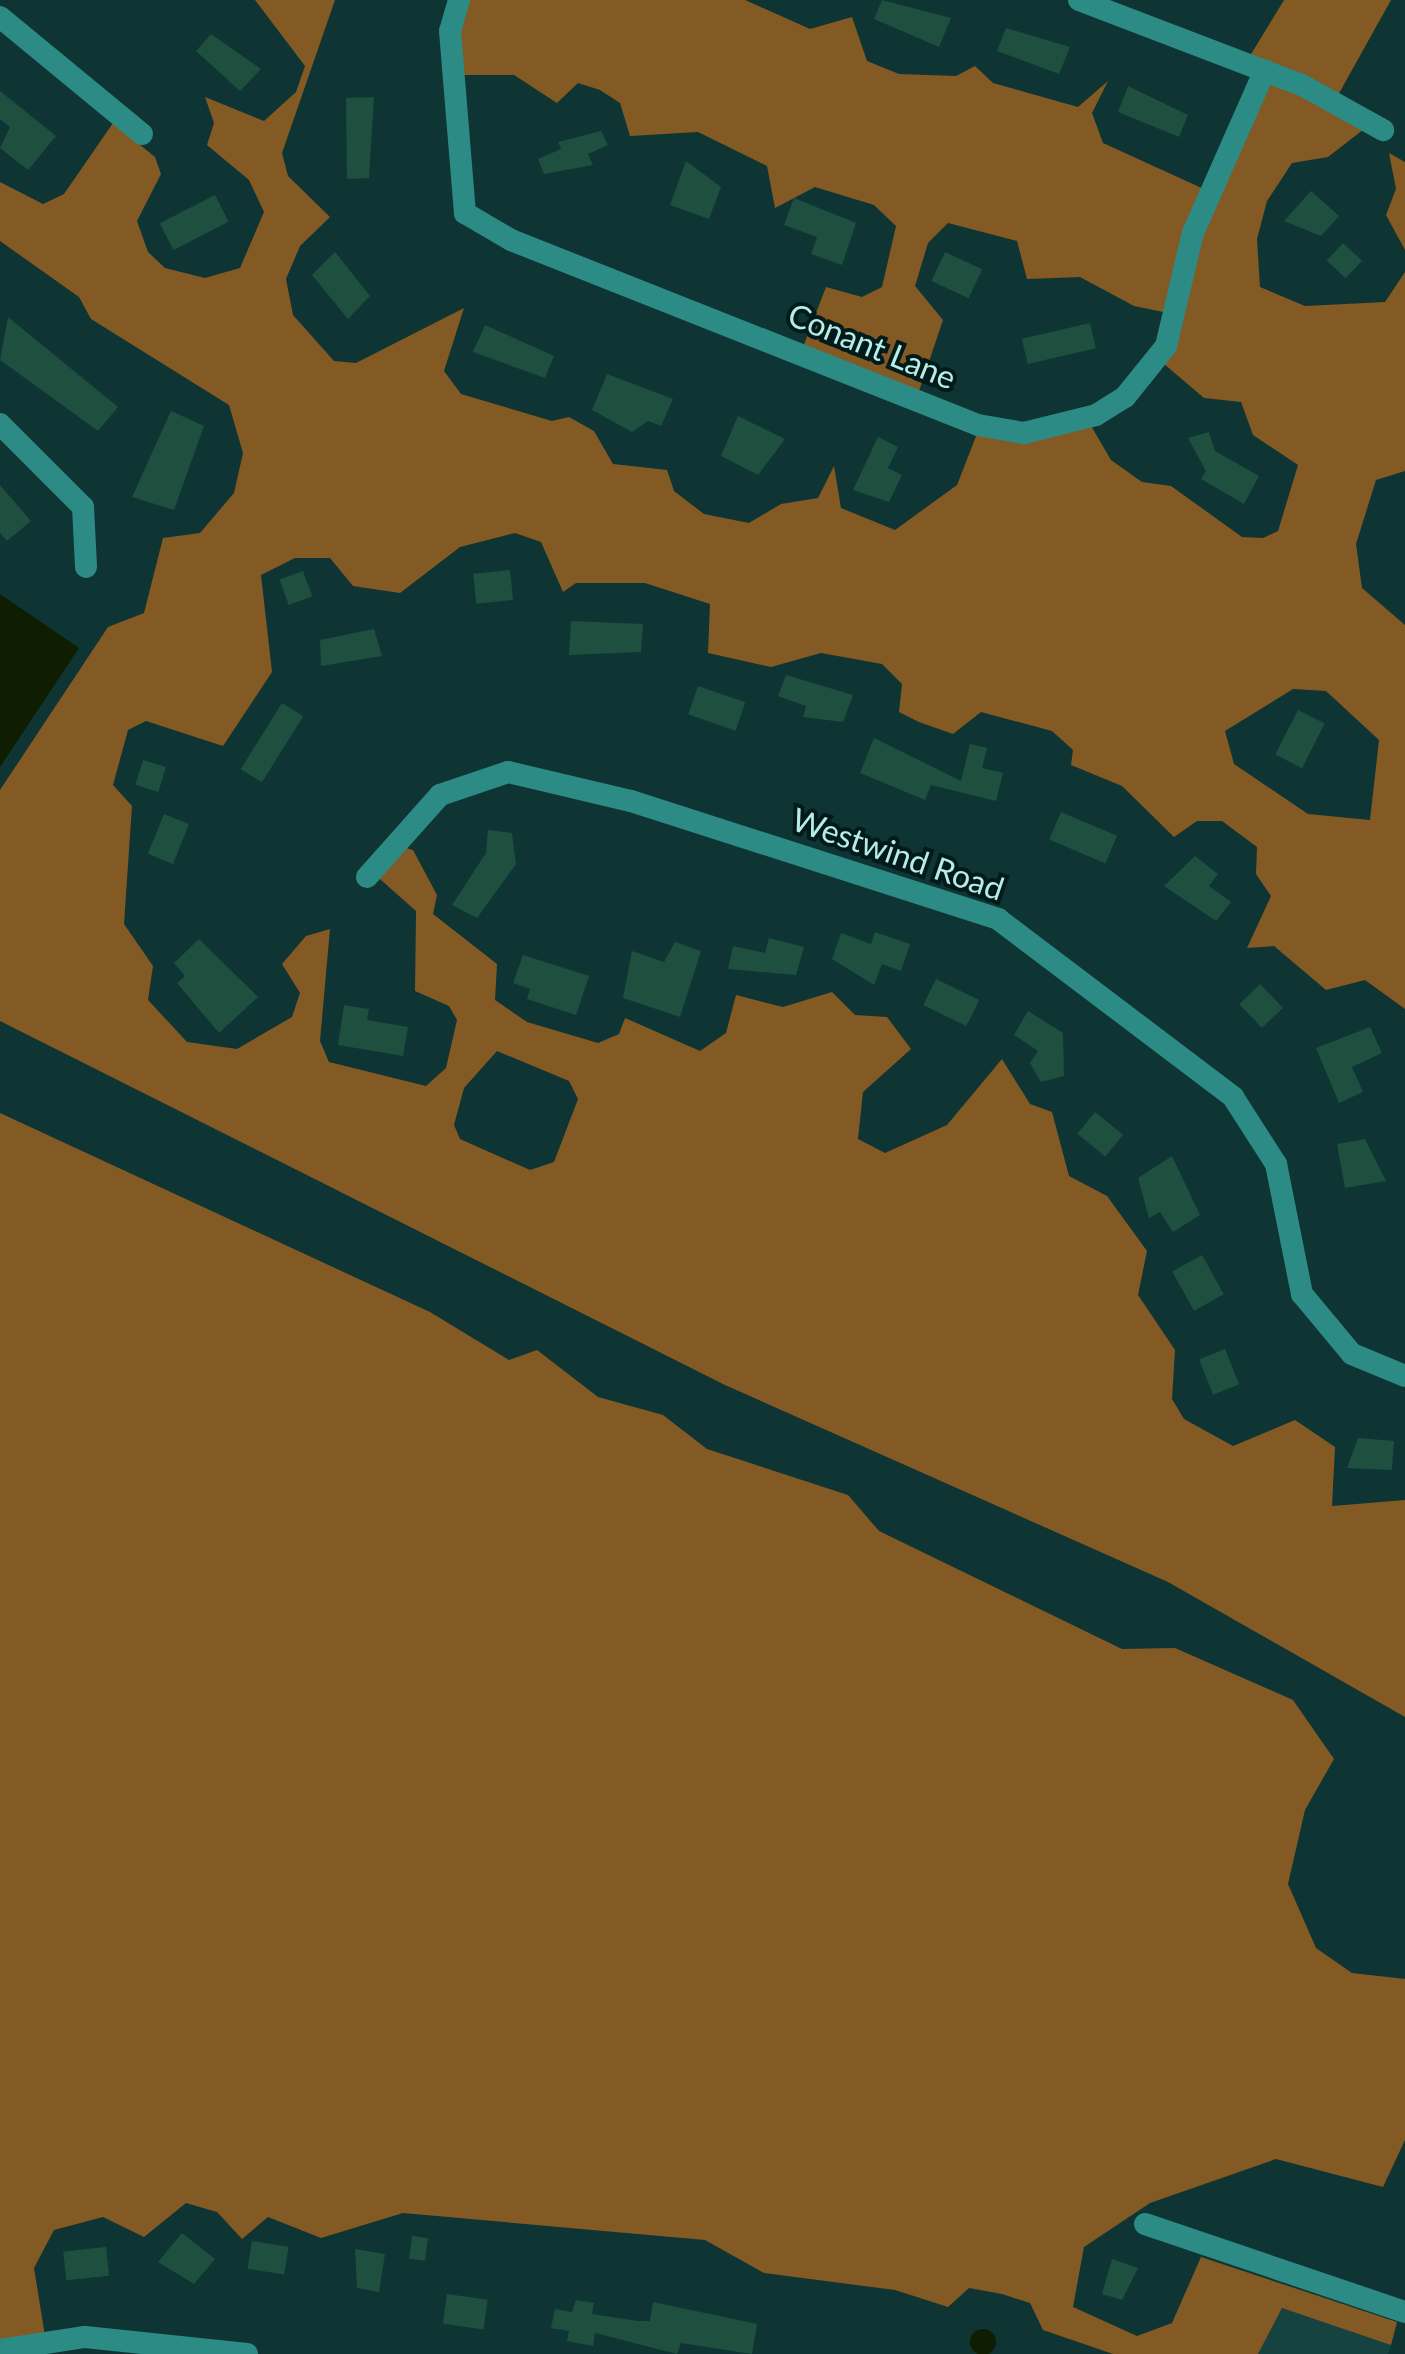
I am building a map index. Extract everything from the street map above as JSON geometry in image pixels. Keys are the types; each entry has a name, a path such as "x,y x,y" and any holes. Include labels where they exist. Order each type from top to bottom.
{"street":[{"name":"Conant Lane","path":"460,0 450,31 465,213 511,240 978,425 1024,433 1062,431 1096,415 1125,397 1166,346 1193,233 1265,70"},
{"path":"1079,0 1265,70 1383,130"},
{"path":"0,17 142,134"},
{"path":"0,424 83,507 86,568"},
{"name":"Westwind Road","path":"367,877 440,795 508,772 631,801 998,918 1233,1097 1276,1164 1302,1294 1352,1354 1405,1376"},
{"path":"1146,2224 1405,2312"},
{"path":"0,2350 86,2336 246,2354"}],"shaded area":[{"path":"255,0 335,0 282,153 288,176 330,217 300,246 286,279 293,315 334,361 356,363 464,308 444,371 461,394 552,421 569,417 594,431 613,464 667,470 674,491 704,514 749,523 781,504 818,498 834,466 841,508 895,530 957,485 980,426 1087,419 1111,460 1142,482 1171,486 1242,537 1263,538 1278,531 1298,465 1253,435 1241,402 1204,398 1157,358 1173,314 1134,306 1080,277 1027,279 1017,241 948,223 928,243 915,286 943,320 918,394 803,347 826,287 862,297 882,287 896,226 874,205 815,187 775,208 767,166 698,132 630,136 620,103 600,90 578,83 557,103 514,75 456,75 458,0 745,0 810,29 852,17 867,61 899,74 956,76 975,66 993,83 1078,107 1108,81 1092,113 1103,143 1206,190 1260,79 1248,59 1284,0 1391,0 1337,97 1368,126 1328,157 1292,163 1267,201 1257,239 1260,287 1305,306 1385,302 1405,272 1405,471 1376,480 1356,544 1362,588 1405,625 1405,1009 1365,980 1326,990 1274,946 1247,948 1271,896 1256,874 1257,847 1222,821 1197,821 1174,837 1122,786 1071,765 1073,750 1052,731 981,712 953,734 919,722 899,712 902,684 882,664 821,653 771,667 708,653 710,604 645,583 576,583 563,592 541,542 515,533 460,547 400,593 353,586 330,558 295,558 261,575 272,672 223,746 146,721 128,730 113,785 132,806 124,924 153,966 148,1000 187,1042 237,1049 292,1017 300,993 282,964 306,936 330,929 320,1041 329,1062 426,1086 446,1068 457,1020 449,1006 415,991 416,911 372,872 389,843 413,850 437,895 433,914 497,964 495,1000 527,1022 598,1043 619,1034 625,1018 700,1051 726,1033 736,995 783,1007 832,992 855,1015 887,1017 911,1049 863,1092 858,1139 885,1153 947,1125 1002,1059 1030,1104 1052,1112 1069,1176 1107,1196 1147,1251 1138,1295 1175,1350 1172,1399 1184,1419 1233,1446 1295,1420 1335,1447 1332,1506 1405,1500 1405,1717 1168,1582 725,1385 0,1021 0,790 108,627 144,613 163,538 200,533 234,493 243,453 229,405 91,319 79,297 0,241 0,182 43,204 64,194 113,123 155,157 161,174 137,221 148,252 165,268 205,278 240,268 264,212 249,180 207,145 214,123 205,97 264,121 296,92 305,66","holes":["1293,689 1326,691 1379,740 1370,820 1308,814 1234,764 1225,731","497,1051 569,1081 578,1099 554,1162 530,1170 460,1139 454,1125 464,1088"]},
{"path":"1389,153 1405,162 1405,250 1386,215 1396,189"},
{"path":"0,594 79,648 0,767"},
{"path":"0,1113 430,1312 509,1360 537,1350 598,1397 663,1415 707,1449 848,1495 879,1531 1122,1649 1175,1648 1293,1700 1334,1759 1305,1810 1288,1884 1316,1948 1352,1973 1405,1979 1405,2140 1383,2187 1276,2159 1150,2203 1084,2247 1073,2307 1137,2336 1172,2323 1201,2257 1397,2322 1391,2345 1282,2308 1258,2354 1113,2354 1043,2330 1030,2303 1002,2294 969,2288 948,2307 895,2290 764,2273 705,2240 403,2213 321,2238 268,2217 242,2239 217,2212 186,2203 144,2237 103,2217 54,2230 34,2268 45,2336 0,2347"},
{"path":"1282,2308 1346,2324 1391,2345 1388,2354 1258,2354"},
{"path":"983,2329 992,2333 996,2342 992,2351 983,2355 974,2351 970,2342 974,2333"}],"building":[{"path":"882,0 951,18 939,47 874,19"},
{"path":"1006,28 1070,47 1059,74 997,51"},
{"path":"211,34 261,69 240,91 196,51"},
{"path":"1128,86 1188,115 1179,137 1118,112"},
{"path":"0,91 56,136 28,170 0,148 10,127 0,119"},
{"path":"374,97 369,178 347,179 346,98"},
{"path":"601,131 608,145 588,154 593,165 544,174 538,159 561,149 558,142"},
{"path":"686,161 721,187 709,219 670,205"},
{"path":"1311,191 1339,216 1321,236 1284,221"},
{"path":"215,195 229,222 173,250 160,223"},
{"path":"794,198 856,223 842,265 811,254 817,237 784,225"},
{"path":"1343,243 1362,261 1346,278 1327,261"},
{"path":"335,252 370,296 348,319 312,275"},
{"path":"945,252 982,269 969,298 931,281"},
{"path":"8,317 118,407 98,431 0,360"},
{"path":"1090,323 1096,348 1028,364 1022,339"},
{"path":"485,325 554,356 545,378 473,352"},
{"path":"607,374 673,399 661,426 648,421 632,432 592,410"},
{"path":"171,411 204,426 174,510 132,497"},
{"path":"738,416 785,439 758,475 721,456"},
{"path":"1209,432 1215,451 1259,476 1244,504 1201,479 1206,471 1188,438"},
{"path":"878,437 898,447 888,468 902,475 889,502 853,490"},
{"path":"0,485 31,521 7,541 0,533"},
{"path":"510,570 513,600 476,604 473,574"},
{"path":"303,571 312,596 289,605 280,580"},
{"path":"571,621 643,624 641,652 569,655"},
{"path":"374,629 382,656 321,666 320,640"},
{"path":"786,675 853,695 843,722 803,717 806,706 778,696"},
{"path":"698,686 745,702 736,731 688,714"},
{"path":"282,703 303,716 262,782 241,769"},
{"path":"1298,710 1325,724 1302,768 1275,755"},
{"path":"874,738 961,781 970,744 987,748 982,768 1003,773 996,801 931,785 925,800 860,773"},
{"path":"143,760 166,767 158,792 135,785"},
{"path":"1061,812 1117,836 1105,863 1049,840"},
{"path":"164,814 189,824 173,864 148,854"},
{"path":"488,830 512,833 516,864 477,918 452,905 486,853"},
{"path":"1195,856 1218,874 1209,886 1231,902 1216,921 1164,886"},
{"path":"875,932 910,944 901,971 882,964 874,985 832,959 841,933 871,944"},
{"path":"769,938 804,947 796,975 728,969 733,946 765,953"},
{"path":"199,939 258,997 219,1033 177,983 185,976 174,963"},
{"path":"675,942 701,951 680,1017 623,998 632,951 664,962"},
{"path":"523,955 589,976 576,1015 527,999 530,989 513,983"},
{"path":"936,979 979,1000 966,1026 923,1005"},
{"path":"1260,984 1283,1008 1262,1028 1239,1004"},
{"path":"344,1005 369,1009 367,1020 408,1027 403,1056 338,1045"},
{"path":"1028,1011 1063,1033 1064,1076 1041,1082 1030,1063 1038,1051 1014,1035"},
{"path":"1370,1027 1382,1053 1352,1067 1363,1092 1339,1103 1316,1048"},
{"path":"1095,1112 1123,1135 1105,1156 1077,1134"},
{"path":"1365,1139 1386,1181 1345,1188 1337,1144"},
{"path":"1172,1156 1200,1215 1173,1232 1160,1212 1149,1218 1138,1178"},
{"path":"1202,1255 1224,1294 1194,1311 1172,1271"},
{"path":"1225,1349 1239,1384 1213,1395 1199,1359"},
{"path":"1358,1438 1394,1441 1392,1470 1347,1468"},
{"path":"182,2233 215,2259 194,2284 158,2262"},
{"path":"412,2236 428,2238 425,2261 409,2259"},
{"path":"252,2241 289,2247 284,2274 248,2269"},
{"path":"106,2247 109,2276 66,2280 63,2251"},
{"path":"355,2249 385,2254 379,2292 357,2288"},
{"path":"1112,2259 1138,2268 1122,2300 1102,2294"},
{"path":"447,2294 488,2300 483,2329 443,2324"},
{"path":"576,2300 594,2303 592,2314 638,2321 650,2321 653,2302 757,2324 752,2354 681,2343 677,2354 595,2333 593,2346 567,2341 569,2331 551,2328 555,2309 572,2312"}]}
